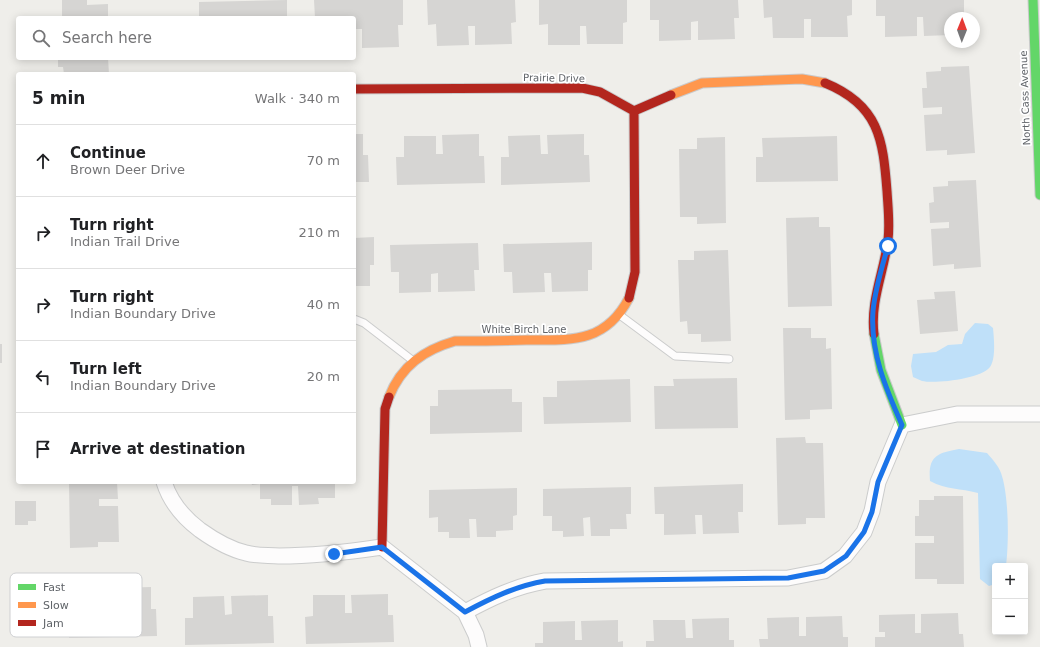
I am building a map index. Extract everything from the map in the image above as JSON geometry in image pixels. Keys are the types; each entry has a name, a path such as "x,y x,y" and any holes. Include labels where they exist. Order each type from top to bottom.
{"street":[{"name":"North Cass Avenue","path":"1033,0 1040,195"},
{"path":"465,612 523,585 545,581 788,578 824,571 846,556 864,532 872,512 878,482 902,425 887,391 877,361 874,340 873,311 878,279 888,246 888,214 885,162 878,130 871,115 857,100 823,82 804,79 702,83 690,86 655,104 634,111"},
{"name":"Prairie Drive","path":"356,89 582,88 600,92 634,111"},
{"name":"White Birch Lane","path":"382,547 385,409 397,379 413,360 441,344 455,341 572,340 586,337 614,322 630,300 634,285 635,272 634,111"},
{"path":"902,425 957,414 1040,414"},
{"path":"165,484 186,520 214,540 245,553 278,556 334,554 382,547 465,612 476,635 479,647"}],"lane":[{"path":"619,315 675,356 729,359"},
{"path":"356,320 364,322 413,360"}],"water":[{"path":"975,323 988,324 993,328 994,354 990,367 977,375 958,380 928,382 913,377 911,366 913,354 936,352 948,345 962,344 965,334"},
{"path":"959,449 987,453 995,462 1001,473 1006,493 1008,544 1006,563 992,563 992,585 989,586 980,579 978,493 936,484 930,481 930,466 932,461 944,452"}],"building":[{"path":"62,0 87,0 87,5 108,4 108,16 62,16"},
{"path":"287,0 287,16 199,16 199,2"},
{"path":"314,0 403,0 403,25 398,25 399,47 362,48 362,29 356,29 356,16 315,16"},
{"path":"427,0 515,0 516,22 511,23 512,44 475,45 475,26 468,26 469,45 437,46 436,24 428,25"},
{"path":"539,0 627,0 627,22 623,23 623,44 587,44 586,26 580,26 580,45 548,45 548,24 539,25"},
{"path":"650,0 738,0 739,18 734,18 735,39 698,40 698,21 691,22 691,40 659,41 659,20 650,20"},
{"path":"763,0 852,0 852,15 847,16 848,37 811,37 811,19 804,19 804,38 773,38 772,17 764,18"},
{"path":"876,0 964,0 964,12 944,12 944,35 924,36 923,17 917,17 917,36 885,37 885,16 876,16"},
{"path":"58,60 108,60 109,72 64,72 63,67 58,67"},
{"path":"969,66 975,153 947,155 947,150 926,151 924,115 942,114 942,107 923,108 922,88 927,88 926,72 941,71 941,67"},
{"path":"356,134 363,134 363,155 368,155 369,182 356,182"},
{"path":"479,134 479,156 484,156 485,183 397,185 396,157 404,157 404,136 436,136 436,154 443,154 442,135"},
{"path":"584,134 584,155 589,155 590,182 501,185 501,157 509,157 508,136 540,135 541,154 548,154 547,135"},
{"path":"837,136 838,181 756,182 756,157 763,157 762,138"},
{"path":"725,137 726,223 697,224 697,217 680,217 679,149 697,149 697,138"},
{"path":"976,180 981,267 954,269 954,264 933,266 931,229 949,228 949,222 930,223 929,203 934,202 933,187 948,186 948,181"},
{"path":"819,217 819,227 830,227 832,306 788,307 786,218"},
{"path":"374,237 374,265 370,265 370,286 356,286 356,238"},
{"path":"592,242 592,270 588,270 588,291 552,292 551,273 544,273 545,292 513,293 512,272 504,272 503,244"},
{"path":"478,243 479,270 474,270 475,291 438,292 438,273 431,274 431,292 399,293 399,272 391,272 390,245"},
{"path":"728,250 731,341 701,342 701,334 688,334 687,321 680,322 678,260 694,260 694,251"},
{"path":"955,291 958,331 920,334 917,300 935,299 934,292"},
{"path":"783,328 811,328 811,338 826,338 826,349 831,348 832,409 810,410 810,419 785,420"},
{"path":"0,344 2,344 2,363 0,363"},
{"path":"737,378 738,428 655,429 654,386 674,386 673,379"},
{"path":"630,379 631,422 544,424 543,397 557,397 557,381"},
{"path":"512,389 512,402 522,402 522,432 430,434 430,406 438,406 438,390"},
{"path":"805,437 806,443 823,443 825,518 806,518 806,524 778,525 776,438"},
{"path":"69,484 117,484 118,499 99,499 99,506 118,506 119,542 98,542 98,547 70,548"},
{"path":"260,484 335,484 335,498 318,498 319,504 299,505 298,486 292,486 292,505 271,505 271,499 260,499"},
{"path":"743,484 743,512 738,512 739,533 703,534 702,515 695,515 696,534 664,535 664,514 655,514 654,487"},
{"path":"631,487 631,514 626,514 627,529 610,529 610,536 591,536 590,517 583,518 584,536 563,537 563,531 552,531 552,516 543,516 543,489"},
{"path":"517,488 517,515 513,516 513,530 496,531 496,537 477,537 476,519 469,519 470,538 449,538 449,532 438,532 438,517 429,518 429,490"},
{"path":"934,496 963,496 964,584 937,584 937,579 915,579 915,543 934,543 934,536 915,536 915,516 919,516 919,500 934,500"},
{"path":"15,501 36,501 36,521 28,521 28,525 15,525"},
{"path":"142,587 151,587 151,609 156,609 157,636 142,636"},
{"path":"388,594 388,615 393,615 394,642 306,644 305,617 313,616 313,595 345,595 345,613 352,613 351,595"},
{"path":"268,595 268,616 273,616 274,643 185,645 185,618 193,618 193,597 224,596 225,615 232,614 231,596"},
{"path":"958,613 959,634 963,634 964,647 875,647 875,637 885,637 885,632 879,632 879,615 915,614 915,633 921,633 921,614"},
{"path":"842,616 843,637 848,637 848,647 760,647 759,639 768,639 767,618 799,617 799,636 806,636 806,617"},
{"path":"729,618 729,640 734,640 734,647 646,647 646,641 654,641 653,620 685,620 686,638 693,638 692,619"},
{"path":"618,620 618,642 623,641 623,647 535,647 535,643 543,643 543,622 575,621 575,640 582,640 581,621"},
{"path":"69,637 113,637 69,638"}],"traffic: fast":[{"path":"1033,0 1040,195"},
{"path":"874,334 881,370 902,425"}],"traffic: slow":[{"path":"671,95 702,83 802,79 825,83"},
{"path":"389,397 400,376 407,368 424,354 433,349 455,341 557,340 585,336 597,332 609,324 619,313 629,298"}],"traffic: jam":[{"path":"825,83 843,92 857,102 867,113 875,126 883,155 889,234 874,310 874,334"},
{"path":"356,89 582,88 600,92 634,111 671,95"},
{"path":"629,298 635,272 634,111"},
{"path":"382,547 385,409 389,397"}],"route":[{"path":"334,554 382,547 465,612 496,595 523,585 545,581 788,578 807,576 824,571 846,556 864,532 872,512 878,482 902,425 887,391 877,361 874,340 873,311 878,279 888,246"}]}
